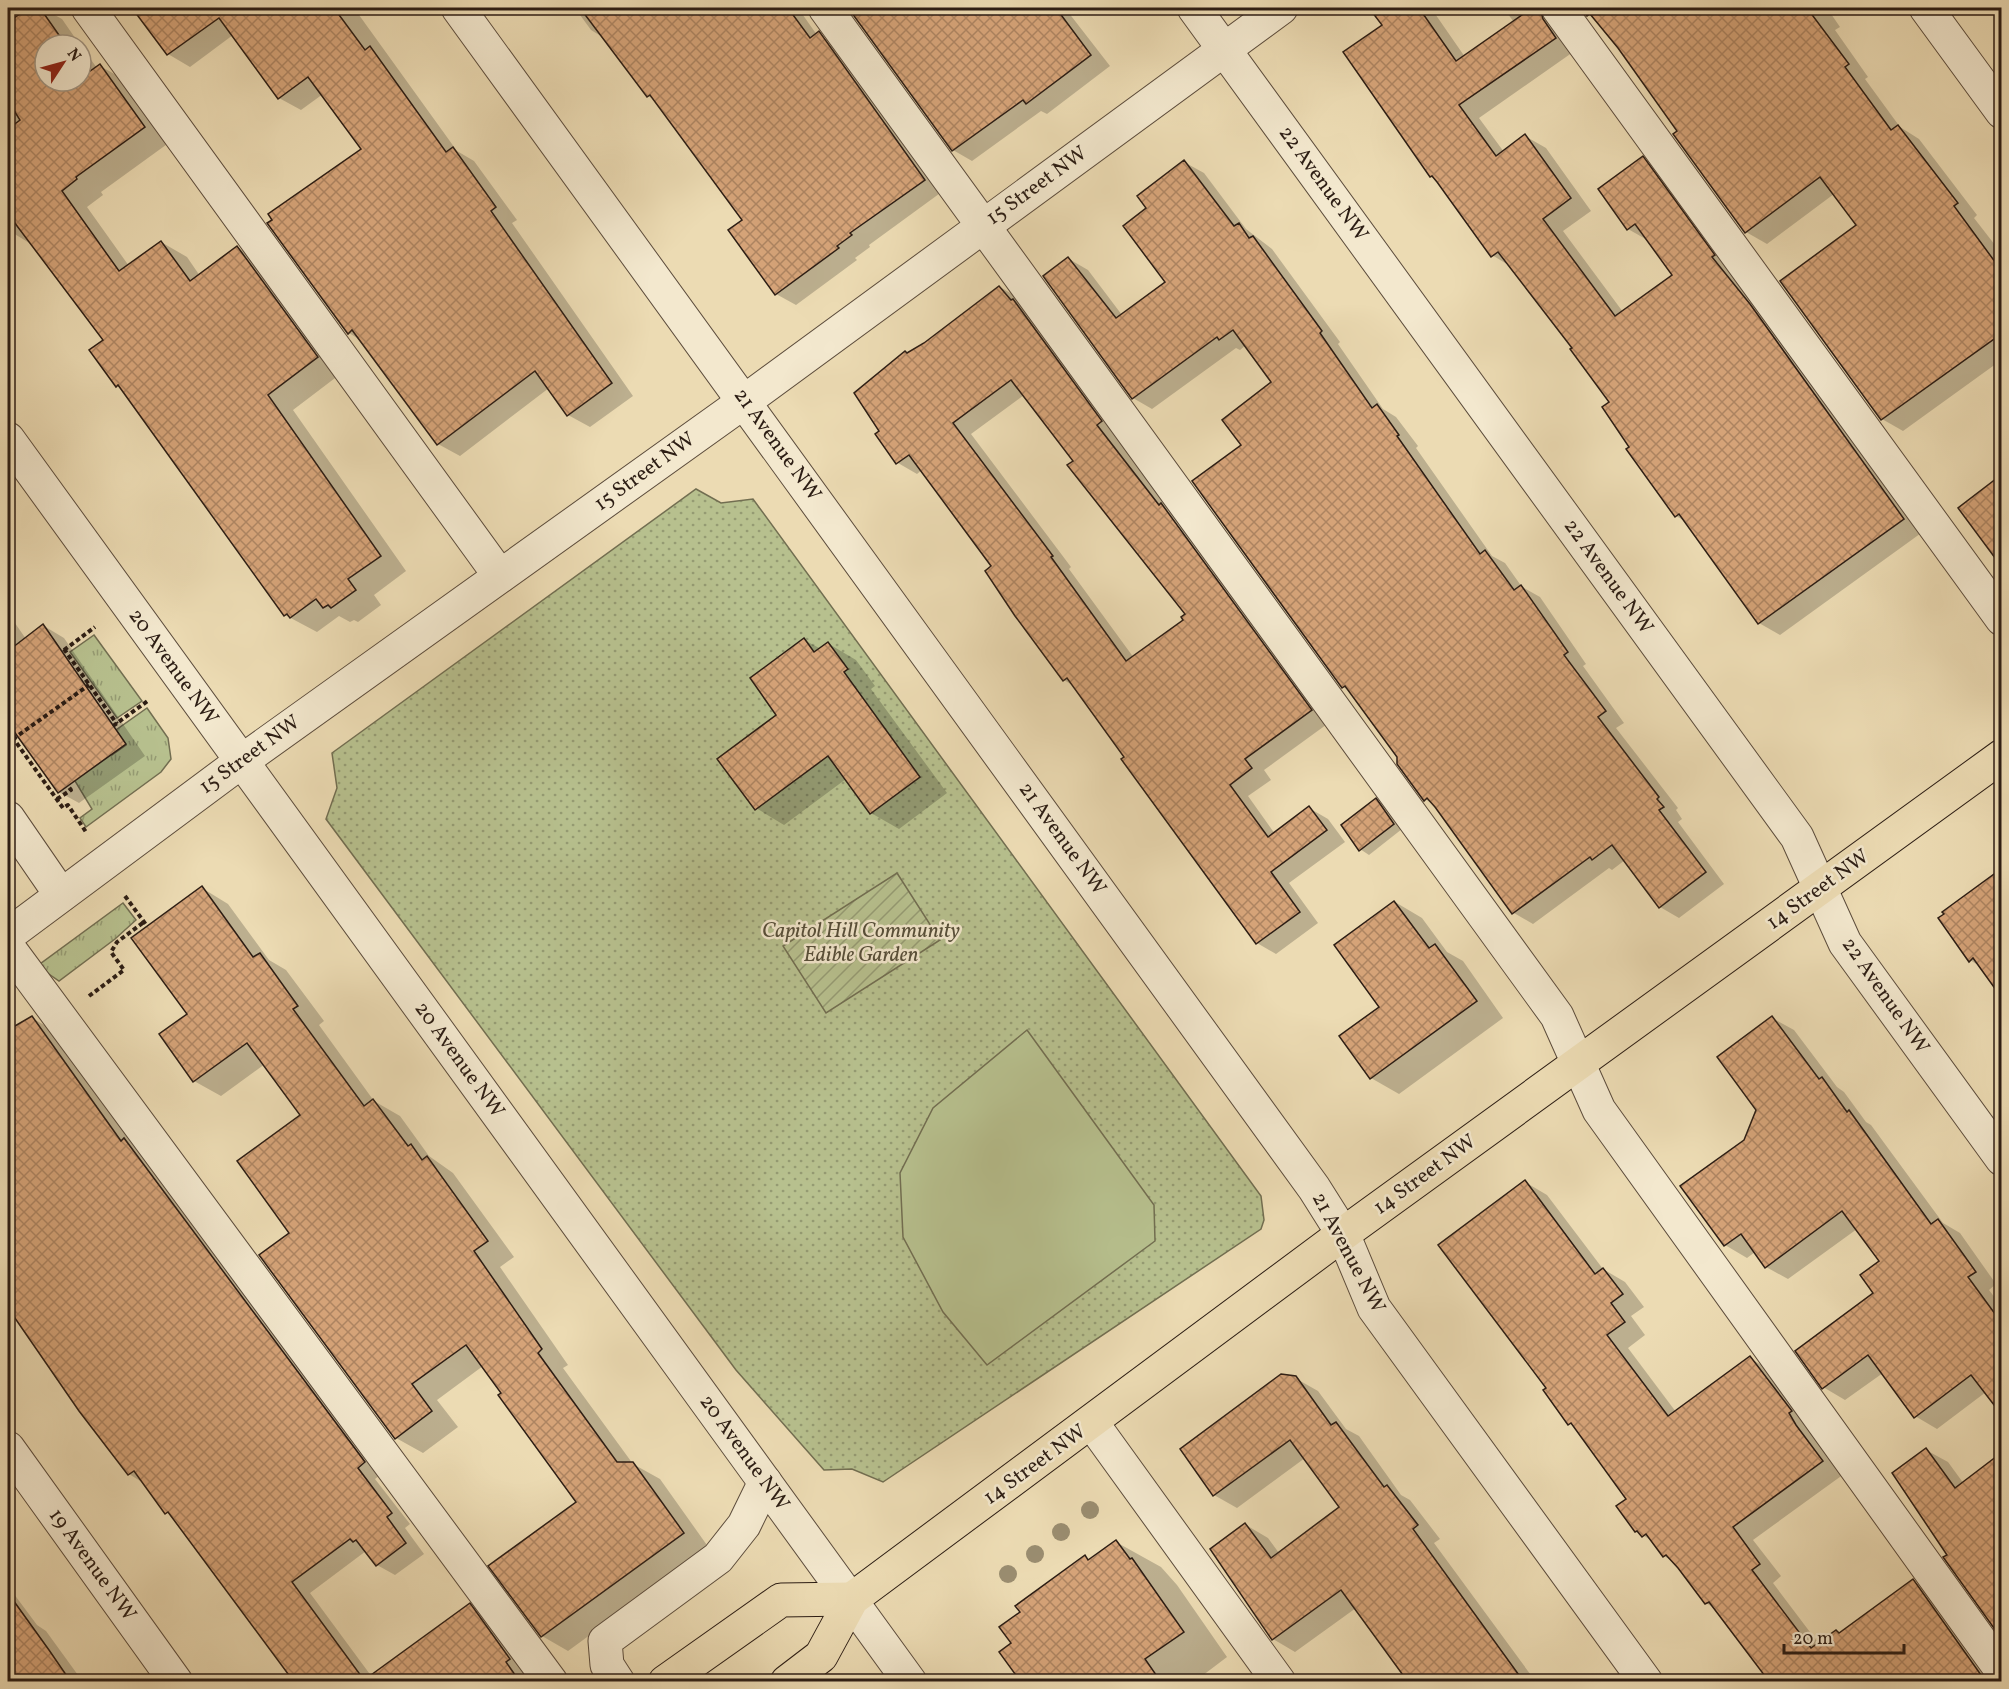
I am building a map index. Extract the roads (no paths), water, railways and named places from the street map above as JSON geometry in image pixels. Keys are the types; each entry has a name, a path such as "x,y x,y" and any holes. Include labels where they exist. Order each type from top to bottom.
{"main road":[{"name":"14 Street NW","path":"787,1682 821,1656 852,1599 1092,1424 1343,1234 2001,756"},
{"path":"665,1682 781,1600 852,1599"}],"street":[{"path":"88,8 500,576"},
{"name":"21 Avenue NW","path":"458,8 1314,1188 1343,1234 1374,1308 1646,1682"},
{"path":"825,8 1555,1014 1580,1063 1599,1110 2001,1671"},
{"name":"22 Avenue NW","path":"1194,8 1797,837 1845,943 2001,1159"},
{"name":"15 Street NW","path":"8,935 242,760 745,401 1281,8"},
{"path":"1558,8 2001,620"},
{"path":"1926,8 2001,112"},
{"name":"20 Avenue NW","path":"8,439 852,1599 910,1682"},
{"path":"8,818 61,895"},
{"path":"8,947 550,1682"},
{"path":"1092,1424 1280,1682"},
{"name":"19 Avenue NW","path":"8,1448 177,1682"},
{"path":"618,1682 607,1665 604,1654 605,1641 718,1558 744,1525 765,1482"}],"park label":[{"name":"Capitol Hill Community Edible Garden","path":"861,943"}]}
